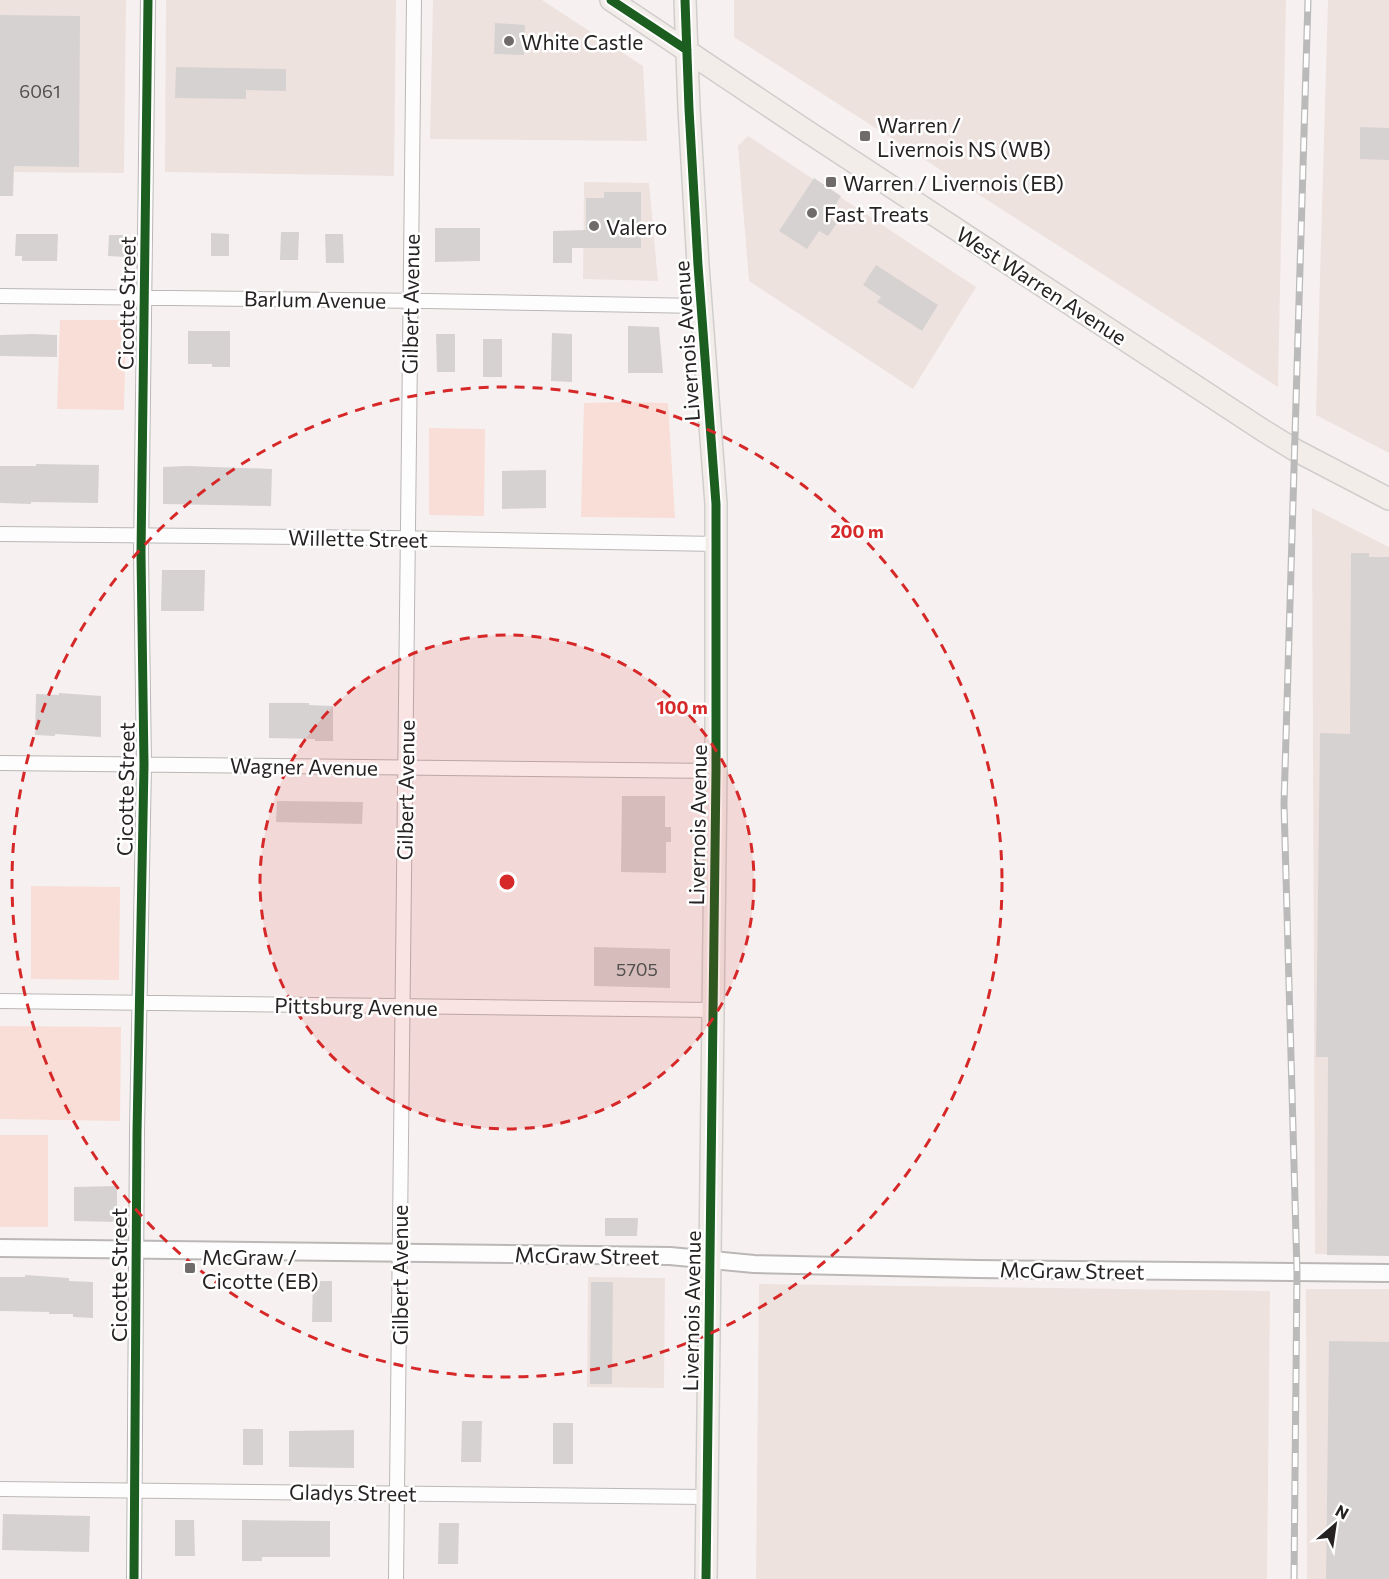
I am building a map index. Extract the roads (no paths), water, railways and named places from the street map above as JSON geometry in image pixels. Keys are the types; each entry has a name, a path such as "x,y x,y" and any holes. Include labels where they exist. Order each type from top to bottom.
{"main road":[{"name":"West Warren Avenue","path":"611,0 1264,431 1295,450 1389,499"},
{"name":"Livernois Avenue","path":"685,0 691,152 717,544 706,1579"}],"street":[{"name":"Cicotte Street","path":"134,1579 137,1121 144,765 141,536 148,0"},
{"name":"Gilbert Avenue","path":"396,1579 414,0"},
{"name":"Barlum Avenue","path":"0,296 410,300 701,306"},
{"name":"Willette Street","path":"0,534 717,544"},
{"name":"Wagner Avenue","path":"0,763 716,771"},
{"name":"Pittsburg Avenue","path":"0,1001 713,1010"},
{"name":"McGraw Street","path":"0,1248 670,1256 754,1264 977,1269 1389,1273"},
{"name":"Gladys Street","path":"0,1488 706,1497"}],"railway":[{"path":"1294,1579 1297,1272 1284,804 1308,0"}],"place":[{"name":"White Castle","path":"509,41"},
{"name":"Warren / Livernois NS (WB)","path":"865,136"},
{"name":"Warren / Livernois (EB)","path":"831,182"},
{"name":"Fast Treats","path":"812,213"},
{"name":"Valero","path":"594,226"},
{"name":"McGraw / Cicotte (EB)","path":"190,1268"}]}
